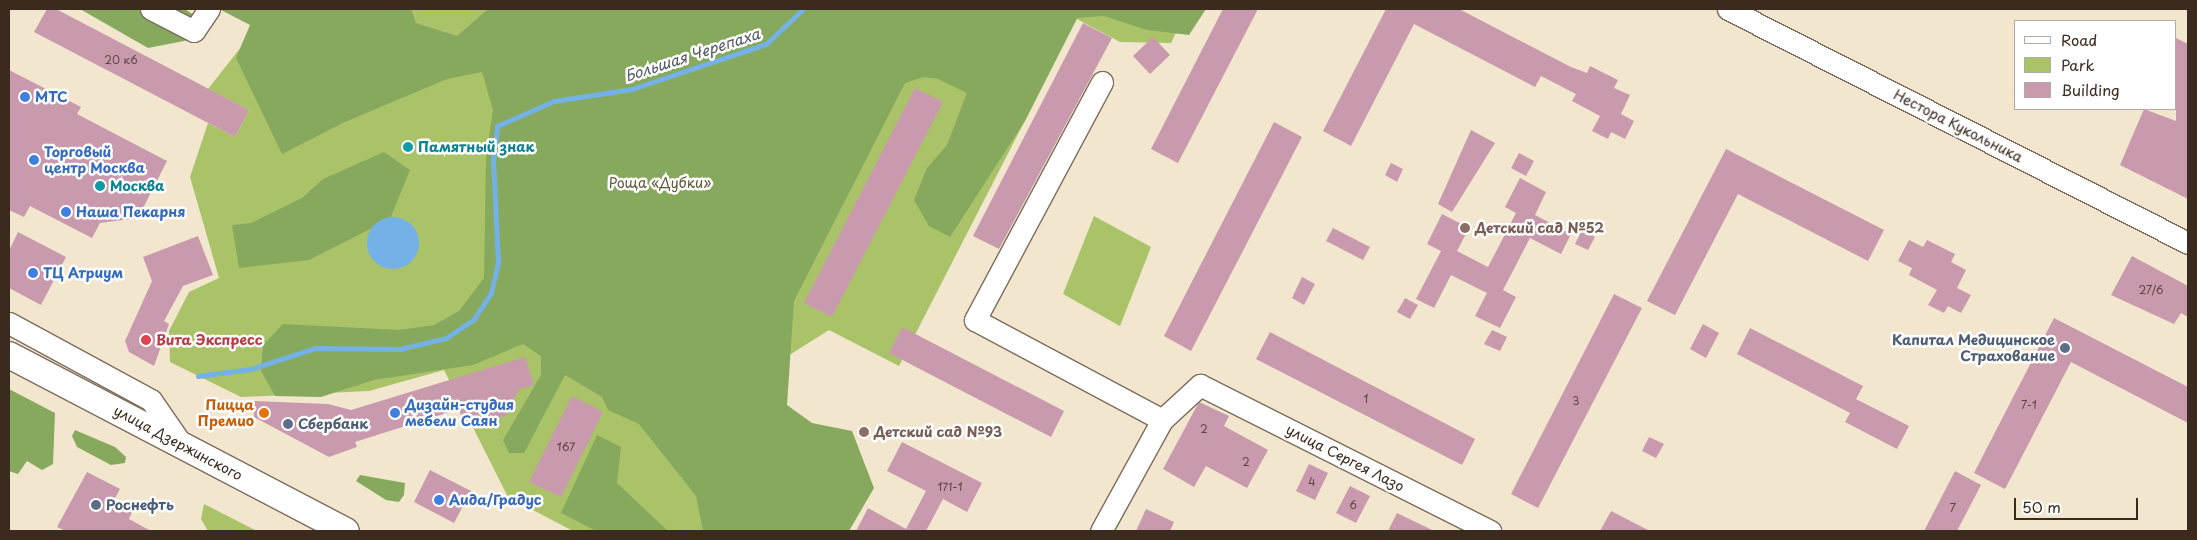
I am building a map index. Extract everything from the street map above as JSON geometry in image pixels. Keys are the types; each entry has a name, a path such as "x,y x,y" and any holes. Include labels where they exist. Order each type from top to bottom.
{"main road":[{"name":"улица Дзержинского","path":"9,355 346,531"}],"street":[{"path":"151,9 194,31 209,9"},
{"name":"Нестора Кукольника","path":"1728,9 2188,243"},
{"path":"1101,531 1162,420 975,320 1102,82"},
{"path":"9,323 151,400 182,445"},
{"name":"улица Сергея Лазо","path":"1162,420 1200,385 1490,531"}],"green space":[{"path":"80,9 185,9 202,21 194,39 148,48"},
{"name":"Роща «Дубки»","path":"219,9 411,9 416,23 457,36 488,9 1206,9 1189,35 1147,30 1104,16 1077,18 1025,121 950,237 929,226 914,200 927,168 947,145 967,93 938,79 924,77 905,83 794,301 787,405 812,423 852,431 874,488 849,531 703,531 696,496 639,424 608,410 602,397 565,375 524,453 509,453 503,440 541,375 541,356 523,344 473,365 374,380 321,397 275,396 261,371 263,345 283,324 399,330 434,325 459,311 484,278 486,158 493,110 482,72 447,79 345,122 282,154 236,58 250,25"},
{"name":"Роща «Дубки»","path":"271,9 1187,9 1171,43 1120,42 1077,19 899,366 829,330 718,400 681,478 779,531 573,531 508,497 444,370 369,391 241,397 170,362 169,331 189,292 219,278 190,177 208,123 235,137 249,110 208,89"},
{"path":"384,152 410,170 390,219 309,260 239,268 232,225 251,223 302,198 323,179"},
{"path":"1094,216 1151,247 1120,326 1063,294"},
{"path":"9,389 55,413 53,464 42,470 27,461 18,474 9,471"},
{"path":"75,430 115,447 126,457 125,463 111,465 77,447 72,436"},
{"path":"597,435 621,447 617,483 668,531 596,531 561,513"},
{"path":"360,475 405,483 404,495 399,502 386,500 356,481"},
{"path":"204,504 257,531 208,531 201,519"}],"water":[{"path":"393,217 407,221 415,229 419,243 415,257 407,265 393,269 379,265 371,257 367,243 371,229 379,221"}],"building":[{"path":"47,9 56,9 249,110 235,137 34,32"},
{"path":"1223,9 1258,9 1178,163 1151,149"},
{"path":"1386,9 1459,9 1571,67 1587,73 1590,66 1618,80 1614,88 1630,95 1621,114 1634,121 1625,139 1611,132 1608,139 1592,131 1600,116 1572,101 1576,94 1541,76 1535,87 1414,24 1351,146 1323,131"},
{"path":"1083,23 1112,38 999,249 973,236"},
{"path":"1153,37 1170,55 1150,74 1133,56"},
{"path":"2177,38 2188,44 2188,199 2120,165 2144,110 2176,121"},
{"path":"9,70 81,107 77,114 167,161 138,218 100,223 92,238 30,206 24,217 9,210"},
{"path":"915,88 943,102 832,317 804,303"},
{"path":"1274,122 1302,137 1191,351 1164,336"},
{"path":"1471,130 1495,143 1452,212 1438,204"},
{"path":"1726,149 1884,230 1868,261 1738,194 1675,315 1647,301"},
{"path":"1519,153 1534,161 1526,176 1511,168"},
{"path":"1391,163 1403,169 1397,182 1385,175"},
{"path":"1520,178 1546,192 1535,215 1571,234 1561,254 1530,238 1503,290 1516,297 1500,328 1475,316 1487,293 1451,275 1434,308 1416,299 1441,251 1427,244 1442,214 1469,228 1457,251 1488,267 1516,213 1505,207"},
{"path":"1333,228 1370,247 1363,260 1326,241"},
{"path":"1582,230 1595,237 1588,250 1575,244"},
{"name":"ТЦ Атриум","path":"18,232 66,257 41,305 9,288 9,251"},
{"path":"198,236 213,275 183,286 164,321 169,324 154,366 129,352 125,341 152,281 143,257"},
{"path":"1909,240 1923,247 1927,240 1955,254 1951,262 1966,270 1957,288 1971,295 1961,313 1948,306 1944,313 1928,305 1937,290 1909,275 1912,268 1898,261"},
{"path":"2132,256 2188,286 2188,317 2181,313 2174,324 2111,295"},
{"path":"1302,277 1315,284 1304,305 1292,298"},
{"path":"1614,294 1642,308 1538,508 1511,494"},
{"path":"1405,298 1418,305 1410,319 1397,312"},
{"path":"2054,318 2188,387 2188,423 2071,362 2005,489 1974,473"},
{"path":"1703,324 1719,333 1706,358 1690,349"},
{"path":"902,327 1064,411 1051,437 889,353"},
{"path":"1750,328 1863,386 1856,399 1909,426 1897,449 1845,422 1850,413 1737,354"},
{"path":"1492,330 1507,337 1500,351 1484,344"},
{"path":"1270,332 1475,439 1462,465 1256,359"},
{"path":"525,357 534,385 519,389 506,416 465,428 459,409 355,442 357,447 329,457 254,417 253,401 328,404 351,410"},
{"path":"572,396 603,412 561,497 529,482"},
{"path":"1199,402 1229,416 1224,426 1268,450 1247,488 1206,466 1194,487 1163,469"},
{"path":"1649,437 1664,444 1656,458 1642,451"},
{"path":"902,442 982,483 967,512 943,499 926,531 856,531 868,508 906,529 926,491 887,471"},
{"path":"1309,464 1328,473 1315,500 1296,491"},
{"path":"430,470 471,491 454,523 414,502"},
{"path":"1955,471 1981,485 1957,531 1924,531"},
{"name":"Роснефть","path":"87,472 120,489 114,500 133,510 129,519 151,531 66,531 57,527"},
{"path":"1350,486 1370,496 1356,523 1336,513"},
{"path":"1146,509 1174,522 1170,531 1136,531"},
{"path":"1611,511 1650,531 1600,531"},
{"path":"1397,513 1434,531 1388,531"}],"waterway":[{"name":"Большая Черепаха","path":"198,376 251,369 315,348 400,349 446,338 474,319 491,293 498,262 493,161 497,126 554,101 632,89 766,44 803,9"}],"place":[{"name":"МТС","path":"25,97"},
{"name":"Памятный знак","path":"408,147"},
{"name":"Торговый центр Москва","path":"34,160"},
{"name":"Москва","path":"100,186"},
{"name":"Наша Пекарня","path":"66,212"},
{"name":"Детский сад №52","path":"1465,228"},
{"name":"ТЦ Атриум","path":"33,273"},
{"name":"Вита Экспресс","path":"146,340"},
{"name":"Капитал Медицинское Страхование","path":"2065,348"},
{"name":"Пицца Премио","path":"264,413"},
{"name":"Дизайн-студия мебели Саян","path":"395,413"},
{"name":"Сбербанк","path":"288,424"},
{"name":"Детский сад №93","path":"864,432"},
{"name":"Аида/Градус","path":"439,500"},
{"name":"Роснефть","path":"96,505"}]}
